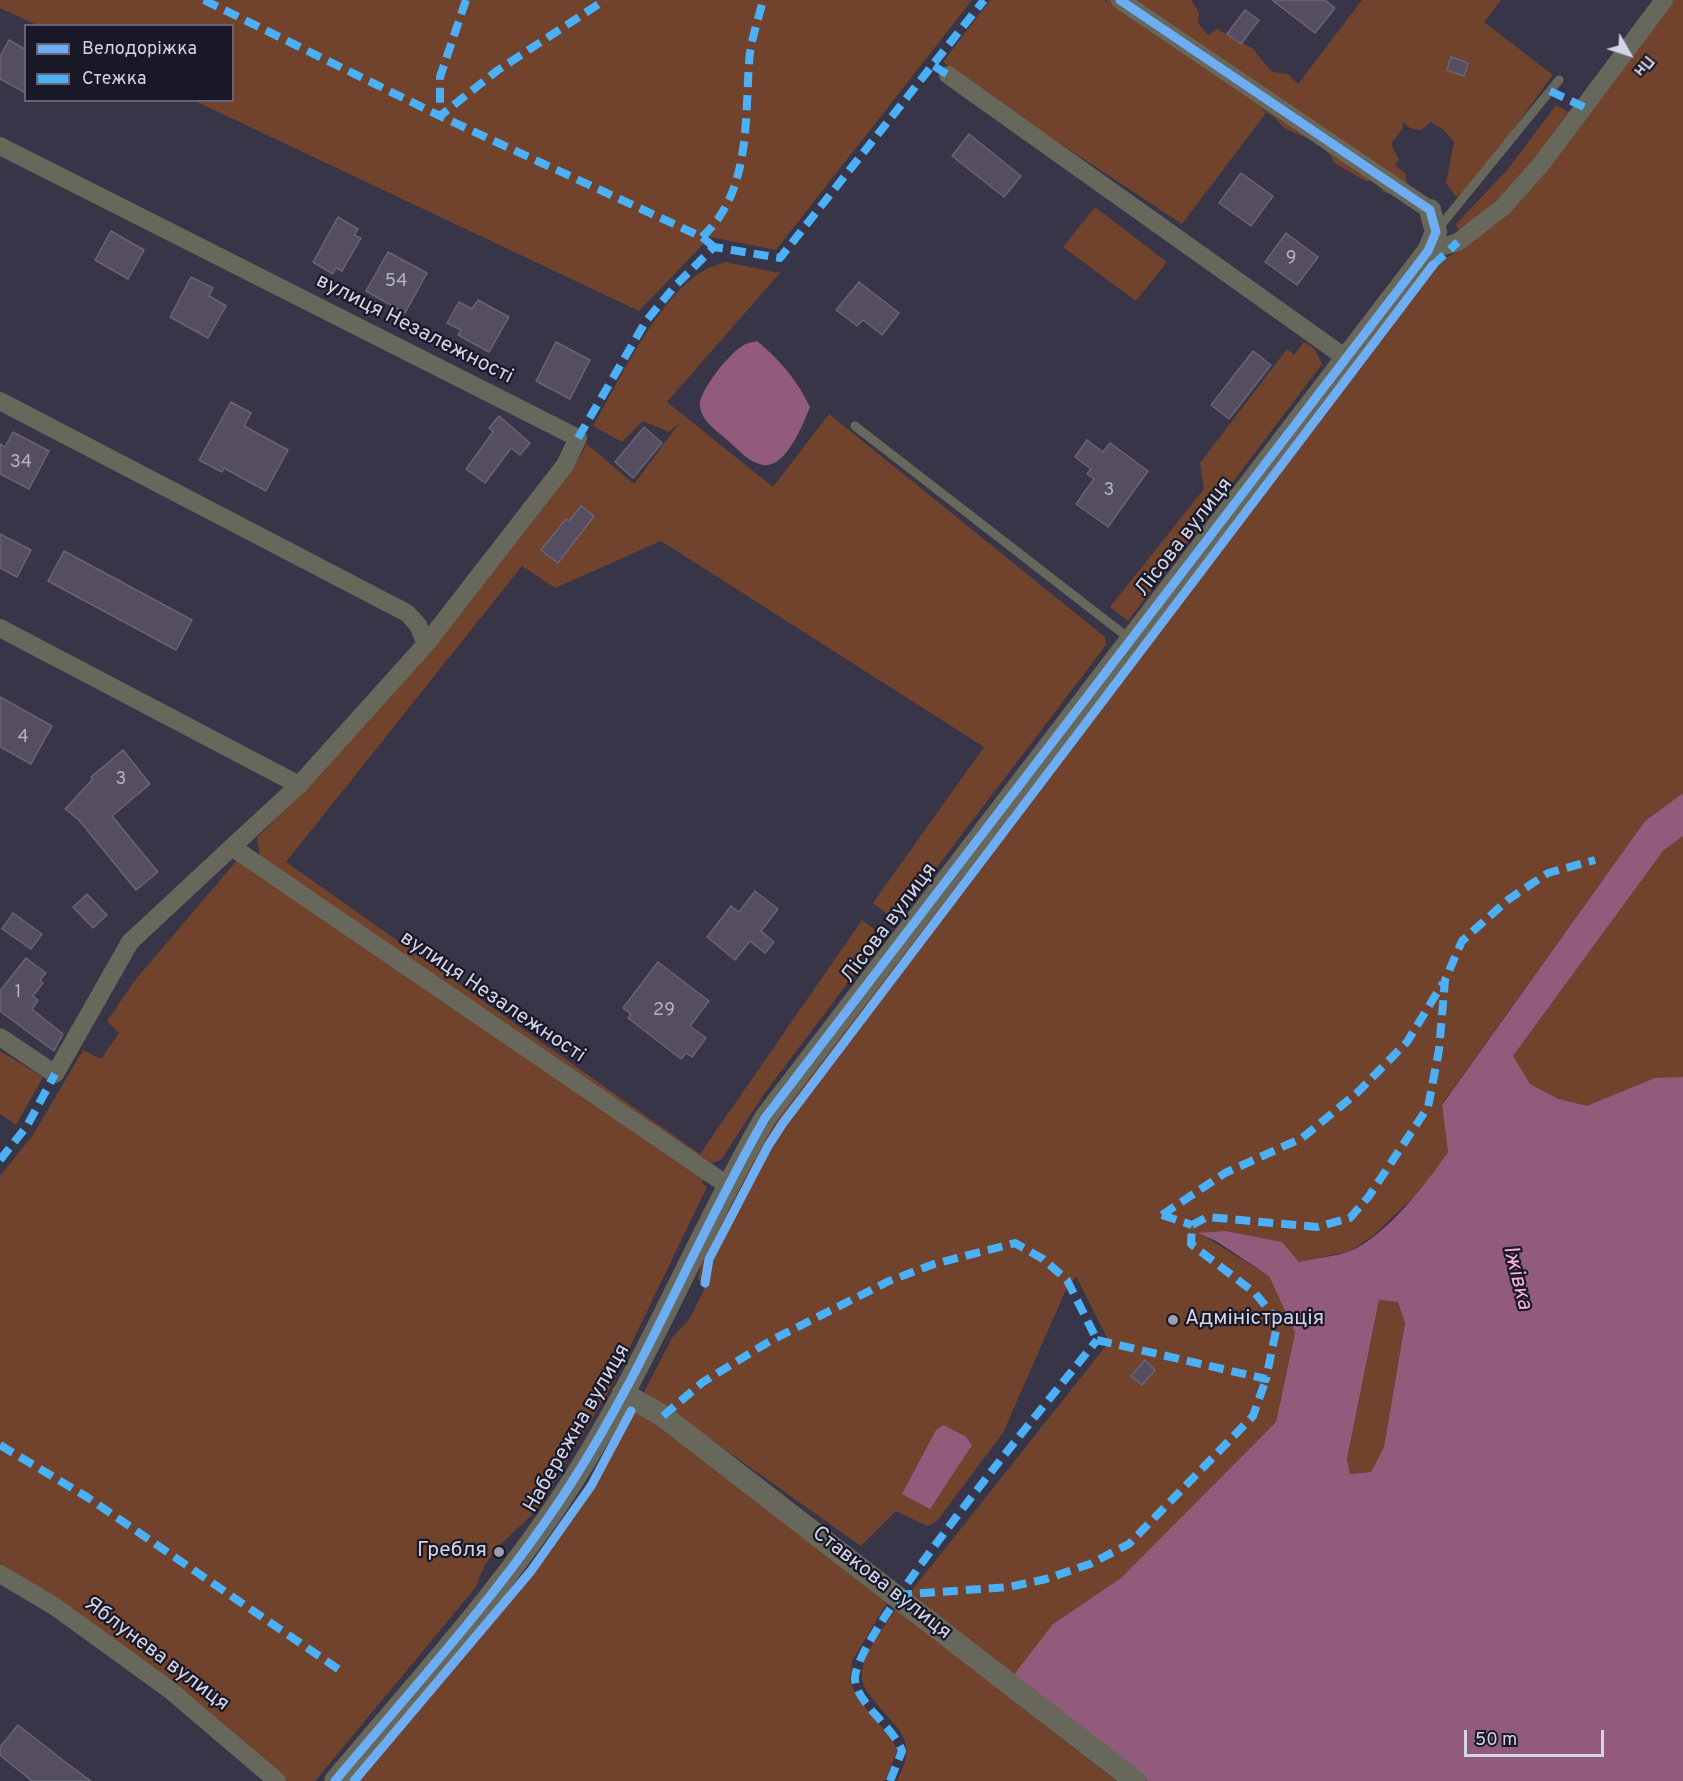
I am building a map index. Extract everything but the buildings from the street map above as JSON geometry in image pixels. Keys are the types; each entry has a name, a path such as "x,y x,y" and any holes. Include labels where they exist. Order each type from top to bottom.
{"street":[{"path":"1120,0 1430,210 1432,242 1458,242 1503,207 1542,163 1664,0"},
{"path":"948,75 1346,358"},
{"name":"вулиця Незалежності","path":"0,146 578,438 565,465 426,644 299,785 130,942 55,1074 0,1037"},
{"name":"Лісова вулиця","path":"727,1185 765,1118 1346,358 1432,242"},
{"path":"0,401 407,613 418,625 426,644"},
{"path":"0,628 299,785"},
{"name":"вулиця Незалежності","path":"232,847 727,1185"},
{"name":"Набережна вулиця","path":"335,1781 516,1563 572,1482 623,1393 727,1185"},
{"name":"Ставкова вулиця","path":"623,1393 663,1416 1135,1781"},
{"name":"Яблунева вулиця","path":"0,1574 54,1606 170,1690 277,1781"}],"lane":[{"path":"1432,242 1559,80"},
{"path":"855,426 1130,639"}],"shaded area":[{"path":"0,0 972,0 776,250 710,237 639,311 197,102 234,102 234,24 35,24 0,8"},
{"path":"990,0 1104,0 1107,2 1107,0 1191,0 1199,13 1198,23 1208,35 1217,29 1252,48 1272,72 1288,74 1298,84 1362,0 1501,0 1484,22 1553,75 1490,161 1456,197 1446,183 1454,142 1444,130 1431,122 1421,130 1410,128 1403,122 1403,128 1391,144 1399,160 1395,165 1406,174 1407,187 1399,197 1384,192 1374,180 1366,181 1334,163 1330,154 1311,140 1284,128 1274,117 1260,108 1266,113 1182,224 1014,113 943,62"},
{"path":"1673,0 1683,0 1683,793 1645,821 1442,1104 1448,1152 1424,1187 1374,1235 1350,1251 1299,1262 1199,1233 1269,1276 1295,1333 1276,1422 1121,1578 1053,1624 1148,1781 909,1594 1109,1342 1076,1276 1064,1294 1003,1433 937,1521 927,1526 896,1511 861,1546 662,1405 643,1394 672,1338 690,1318 707,1284 712,1258 768,1149 798,1107 1438,263 1461,249"},
{"path":"1556,105 1568,112 1532,161 1491,206 1458,230 1456,224 1508,169"},
{"path":"1095,207 1167,262 1136,301 1063,247"},
{"path":"725,262 780,273 667,402 773,487 829,414 1105,637 1106,645 896,921 873,903 984,747 661,541 555,588 522,566 286,862 700,1154 862,920 883,936 764,1094 721,1160 711,1163 260,858 257,838 305,790 572,470 587,444 634,484 680,422 669,432 643,421 622,442 593,426 641,341 670,300 703,271"},
{"path":"1422,273 1424,275 784,1117 760,1153 736,1196 715,1241 703,1282 698,1280 703,1254 765,1134"},
{"path":"1304,342 1315,349 1322,364 1128,621 1110,607 1204,489 1200,463 1287,349 1294,355"},
{"path":"1683,836 1683,1196 1506,1129 1513,1056 1663,851"},
{"path":"239,858 704,1178 702,1183 707,1187 607,1394 540,1505 496,1550 488,1560 476,1587 315,1781 287,1781 175,1684 0,1568 0,1176 33,1135 83,1050 101,1059 119,1033 107,1021 136,979"},
{"path":"0,1051 43,1077 16,1125 0,1114"},
{"path":"1379,1300 1398,1302 1405,1323 1384,1447 1371,1472 1350,1474 1347,1459"},
{"path":"635,1411 660,1423 888,1601 852,1661 850,1681 857,1697 893,1741 897,1751 886,1779 884,1781 358,1781 532,1574 591,1489"},
{"path":"896,1608 1116,1781 897,1781 904,1766 906,1744 897,1727 867,1691 862,1678 862,1669 869,1651"}],"water":[{"path":"757,341 787,371 810,407 791,446 777,462 768,465 754,462 741,453 710,425 700,407 704,392 723,364 738,349"},
{"name":"Іжівка","path":"1683,793 1683,836 1663,851 1513,1056 1530,1084 1558,1099 1587,1106 1655,1078 1683,1077 1683,1781 1148,1781 1013,1676 1053,1624 1121,1578 1276,1422 1295,1333 1269,1276 1216,1241 1198,1233 1225,1231 1282,1242 1299,1262 1350,1251 1391,1222 1429,1179 1448,1152 1442,1105 1645,821","holes":["1379,1300 1398,1302 1405,1323 1384,1447 1371,1472 1350,1474 1347,1459"]},
{"path":"943,1425 965,1436 972,1445 930,1509 902,1494 936,1430"}],"marked path":[{"path":"204,0 440,116 702,237 714,247"},
{"path":"466,0 440,77 440,116 498,70 605,0"},
{"path":"702,237 718,219 729,200 737,178 745,133 750,55 763,0"},
{"path":"578,438 646,321 675,286 714,247 780,258 984,0"},
{"path":"934,66 948,75"},
{"path":"1550,91 1584,107"},
{"path":"1433,265 1458,242"},
{"path":"1097,1340 1266,1379 1278,1321 1255,1293 1191,1244 1192,1225 1207,1217 1317,1227 1350,1218 1369,1196 1428,1107 1439,1050 1445,980 1462,941 1509,899 1548,873 1595,860"},
{"path":"1162,1215 1225,1173 1302,1138 1357,1093 1407,1042 1443,983"},
{"path":"0,1160 27,1126 55,1074"},
{"path":"1162,1215 1192,1225"},
{"path":"663,1416 703,1382 770,1341 889,1281 934,1264 1015,1243 1043,1259 1067,1280 1097,1340"},
{"path":"890,1781 902,1751 898,1742 862,1698 858,1689 855,1680 862,1655 885,1616 960,1512 1097,1340"},
{"path":"897,1595 1009,1587 1046,1579 1090,1564 1129,1544 1253,1416 1266,1379"},
{"path":"0,1445 87,1497 341,1671"}],"cycle path":[{"path":"335,1781 488,1598 546,1522 572,1482 624,1393 765,1118 1428,251 1436,232 1430,210 1120,0"},
{"path":"705,1283 709,1259 768,1146 783,1123 1433,265"},
{"path":"354,1781 531,1571 591,1486 631,1411"}],"place":[{"name":"Адміністрація","path":"1173,1320"},
{"name":"Гребля","path":"499,1552"}]}
